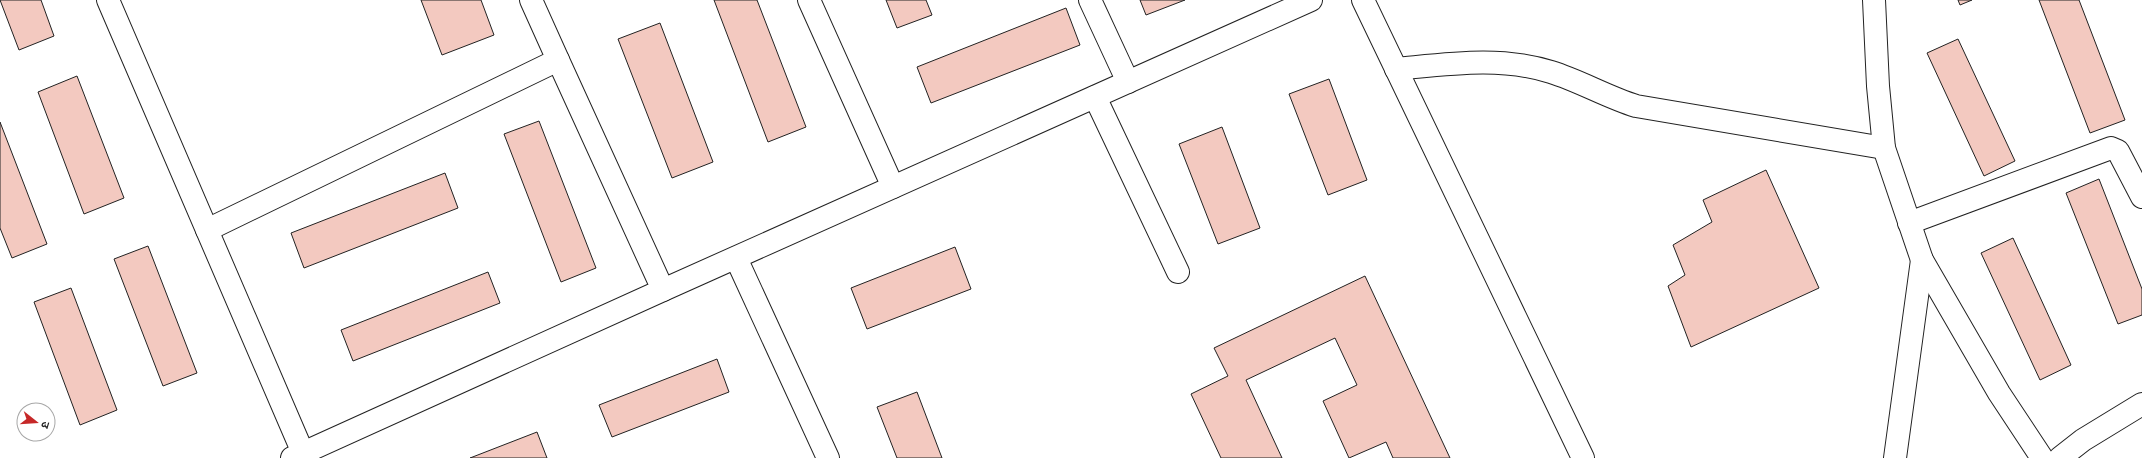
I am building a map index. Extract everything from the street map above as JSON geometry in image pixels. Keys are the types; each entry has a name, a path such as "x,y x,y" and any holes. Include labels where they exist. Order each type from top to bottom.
{"street":[{"path":"108,0 207,230 298,455 1311,0"},
{"path":"531,0 663,290"},
{"path":"809,0 893,187"},
{"path":"1090,0 1128,82"},
{"path":"1363,0 1583,458"},
{"path":"1874,0 1878,86 1884,148 1922,260 1998,393 2042,458"},
{"path":"207,230 558,60"},
{"path":"1396,69 1476,61 1521,64 1552,72 1636,106 1884,148"},
{"path":"1095,97 1178,272"},
{"path":"1909,223 2111,148 2118,152 2142,197"},
{"path":"736,258 828,458"},
{"path":"1895,458 1922,260"},
{"path":"2060,458 2083,440 2142,404"}],"building":[{"path":"0,0 41,0 54,36 19,50"},
{"path":"421,0 481,0 494,35 442,55"},
{"path":"714,0 757,0 806,127 768,142"},
{"path":"886,0 926,0 932,15 897,28"},
{"path":"1140,0 1185,0 1146,15"},
{"path":"1958,0 1972,0 1960,5"},
{"path":"2039,0 2079,0 2125,120 2090,133"},
{"path":"1066,8 1080,45 931,103 917,67"},
{"path":"660,23 713,162 672,178 618,39"},
{"path":"1958,39 2015,161 1984,176 1927,53"},
{"path":"77,76 124,198 84,214 38,92"},
{"path":"1329,79 1367,180 1328,195 1289,94"},
{"path":"539,121 596,268 561,282 504,134"},
{"path":"0,122 47,244 12,258 0,228"},
{"path":"1222,127 1260,228 1218,244 1179,144"},
{"path":"1766,170 1819,288 1691,347 1668,286 1685,275 1673,245 1712,222 1703,200"},
{"path":"445,173 458,208 304,268 291,233"},
{"path":"2099,179 2142,289 2142,315 2118,324 2066,193"},
{"path":"2013,238 2071,365 2040,380 1981,253"},
{"path":"148,246 197,373 163,386 114,259"},
{"path":"955,247 971,289 867,329 851,288"},
{"path":"488,272 500,303 353,361 341,330"},
{"path":"1365,276 1450,458 1393,458 1386,442 1349,458 1323,401 1357,385 1335,338 1246,380 1282,458 1221,458 1191,394 1228,376 1214,348"},
{"path":"71,288 117,410 80,425 34,302"},
{"path":"717,359 729,392 612,437 599,405"},
{"path":"917,392 942,458 897,458 877,407"},
{"path":"537,432 547,458 470,458"}]}
